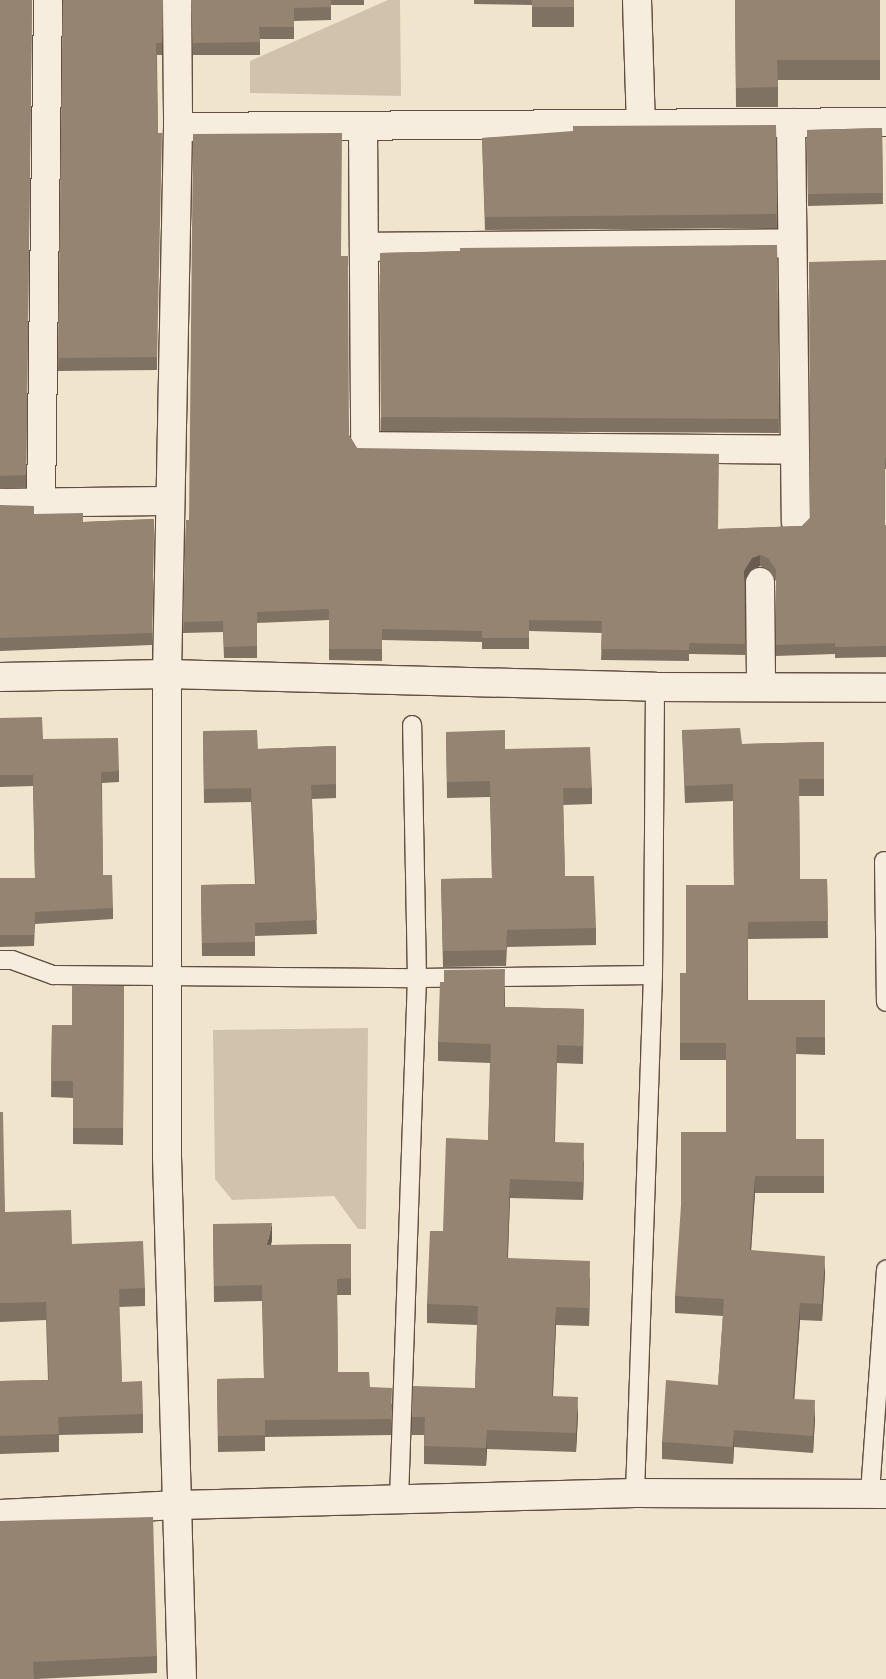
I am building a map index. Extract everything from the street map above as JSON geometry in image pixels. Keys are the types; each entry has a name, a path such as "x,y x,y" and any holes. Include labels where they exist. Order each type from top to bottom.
{"street":[{"path":"41,502 48,0"},
{"path":"177,0 178,128 166,674 167,1157 182,1679"},
{"path":"638,0 642,124"},
{"path":"178,128 886,122"},
{"path":"791,123 796,522"},
{"path":"363,126 365,446 794,450"},
{"path":"364,247 792,243"},
{"path":"0,503 170,501"},
{"path":"760,582 762,686"},
{"path":"0,677 166,674 655,687 886,688"},
{"path":"0,1514 178,1505 635,1493 878,1493"}],"lane":[{"path":"635,1493 653,975 655,687"},
{"path":"399,1500 417,978 412,726"},
{"path":"884,860 886,1002"},
{"path":"0,960 12,960 53,975 417,978 653,975"},
{"path":"878,1493 886,1270"}],"shaded area":[{"path":"388,0 400,0 401,96 250,93 250,61"},
{"path":"368,1028 366,1229 358,1229 334,1196 232,1200 215,1179 213,1030"}],"building":[{"path":"0,0 32,0 26,475 0,476"},
{"path":"63,0 163,0 162,43 156,43 158,133 162,133 157,357 58,358"},
{"path":"191,0 331,0 331,7 294,8 294,27 259,27 260,42 193,43"},
{"path":"532,0 574,0 574,7 532,7"},
{"path":"735,0 880,0 880,60 777,60 778,87 736,88"},
{"path":"776,125 777,214 485,217 482,138 573,131 573,126"},
{"path":"882,128 883,193 808,194 807,130"},
{"path":"342,133 341,256 348,256 349,435 357,448 719,454 718,529 802,526 810,518 809,262 886,260 886,646 835,647 835,643 776,645 776,570 768,558 760,555 752,558 744,571 745,644 689,643 689,650 601,649 602,621 529,620 529,638 482,638 482,631 382,629 382,649 329,649 329,609 257,612 257,646 224,647 223,621 183,622 186,520 189,520 193,134"},
{"path":"777,245 779,419 381,417 380,253 460,251 460,248"},
{"path":"0,505 34,506 34,514 83,513 83,522 154,519 152,633 0,638"},
{"path":"42,717 43,739 118,738 119,771 101,772 103,875 112,875 113,908 35,912 34,935 0,935 0,878 35,878 33,775 0,775 0,718"},
{"path":"740,728 742,744 824,742 824,779 799,779 800,879 827,879 828,921 748,922 747,1000 825,1000 825,1037 796,1037 796,1139 824,1139 824,1176 755,1176 750,1250 825,1256 822,1304 800,1303 793,1399 815,1400 813,1436 734,1430 733,1447 662,1442 666,1380 718,1385 724,1299 675,1296 681,1205 681,1132 726,1132 726,1043 680,1043 680,973 686,973 686,885 734,885 733,784 685,786 682,730"},
{"path":"257,730 258,749 336,746 336,784 311,785 317,920 255,923 255,942 202,943 201,885 256,884 251,788 204,789 203,731"},
{"path":"505,730 505,749 590,747 592,788 563,788 565,876 594,876 596,928 507,930 506,950 443,951 441,879 492,878 490,781 447,782 446,732"},
{"path":"505,969 504,1007 584,1009 583,1046 557,1045 554,1142 584,1143 583,1182 510,1179 507,1258 590,1261 589,1308 556,1307 552,1396 578,1397 576,1433 487,1430 486,1448 424,1446 425,1417 412,1417 413,1386 475,1388 478,1306 427,1304 430,1231 443,1231 446,1138 488,1140 491,1044 438,1042 440,982 444,982 444,970"},
{"path":"72,985 124,986 123,1128 73,1128 73,1081 51,1081 52,1025 72,1025"},
{"path":"0,1112 3,1112 5,1212 71,1210 72,1244 143,1241 145,1288 119,1289 122,1382 142,1381 143,1414 58,1417 59,1434 0,1436 0,1381 49,1380 46,1302 0,1303"},
{"path":"272,1223 267,1245 351,1244 351,1278 337,1279 338,1372 369,1372 370,1387 392,1388 391,1419 265,1420 265,1435 218,1436 217,1379 264,1378 262,1285 214,1286 213,1224"},
{"path":"153,1517 157,1656 33,1662 34,1679 0,1679 0,1521"}]}
